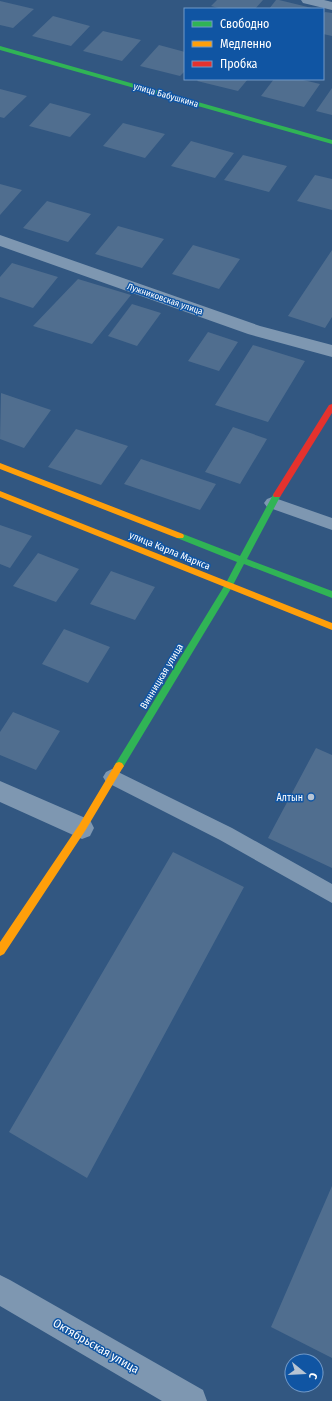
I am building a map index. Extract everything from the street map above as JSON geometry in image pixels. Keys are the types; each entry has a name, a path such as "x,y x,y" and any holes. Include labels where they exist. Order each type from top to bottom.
{"street":[{"path":"308,0 332,6"},
{"name":"улица Бабушкина","path":"0,48 332,142"},
{"name":"Лужниковская улица","path":"0,240 254,330 332,351"},
{"name":"Винницкая улица","path":"0,951 82,828 229,585 272,504 332,407"},
{"name":"улица Карла Маркса","path":"0,466 243,559 332,595"},
{"name":"улица Карла Маркса","path":"0,494 332,627"},
{"path":"0,791 82,828"},
{"name":"Октябрьская улица","path":"0,1290 192,1401"}],"lane":[{"path":"272,504 332,524"},
{"path":"112,777 226,834 332,894"}],"building":[{"path":"217,0 263,0 256,8 218,8 211,6"},
{"path":"276,0 279,0 312,8 270,8"},
{"path":"0,1 34,9 13,28 0,25"},
{"path":"324,13 332,13 332,36 324,34"},
{"path":"53,16 90,26 71,46 32,36"},
{"path":"103,31 141,40 122,61 83,51"},
{"path":"159,45 184,52 184,72 180,76 140,66"},
{"path":"198,80 247,80 238,91 197,81"},
{"path":"273,80 303,80 320,84 304,107 261,96"},
{"path":"332,88 332,115 316,111"},
{"path":"0,89 27,96 4,118 0,117"},
{"path":"50,103 91,114 70,137 29,126"},
{"path":"123,123 165,134 145,158 103,146"},
{"path":"191,141 234,153 215,178 171,166"},
{"path":"243,155 287,166 269,192 224,180"},
{"path":"315,175 332,179 332,210 297,201"},
{"path":"0,184 22,190 0,215"},
{"path":"47,201 91,214 68,242 23,228"},
{"path":"118,226 164,239 142,268 95,254"},
{"path":"193,245 240,259 219,289 172,274"},
{"path":"332,250 332,317 325,328 288,316"},
{"path":"12,263 58,277 33,308 0,297 0,277"},
{"path":"78,279 131,295 92,344 33,326"},
{"path":"132,304 161,313 137,346 108,336"},
{"path":"208,332 238,342 219,371 188,361"},
{"path":"253,345 305,361 268,422 215,405"},
{"path":"1,393 51,410 24,448 0,439"},
{"path":"233,427 267,439 240,484 205,472"},
{"path":"76,429 128,446 101,485 48,467"},
{"path":"141,459 216,484 200,510 124,484"},
{"path":"0,525 32,536 10,568 0,564"},
{"path":"38,553 79,569 56,602 13,586"},
{"path":"111,571 155,587 135,620 90,604"},
{"path":"64,629 110,647 88,683 42,664"},
{"path":"13,712 60,731 36,770 0,755 0,732"},
{"name":"Алтын","path":"316,748 332,755 332,868 268,838"},
{"path":"173,852 244,887 87,1178 9,1132"},
{"path":"332,1186 332,1358 271,1327"}],"traffic: fast":[{"path":"0,48 332,142"},
{"path":"119,766 229,585 277,495"},
{"path":"180,536 332,595"}],"traffic: slow":[{"path":"0,466 180,536"},
{"path":"0,494 332,627"},
{"path":"0,951 82,828 119,766"}],"traffic: jam":[{"path":"277,495 332,407"}],"place":[{"name":"Алтын","path":"311,797"}]}
